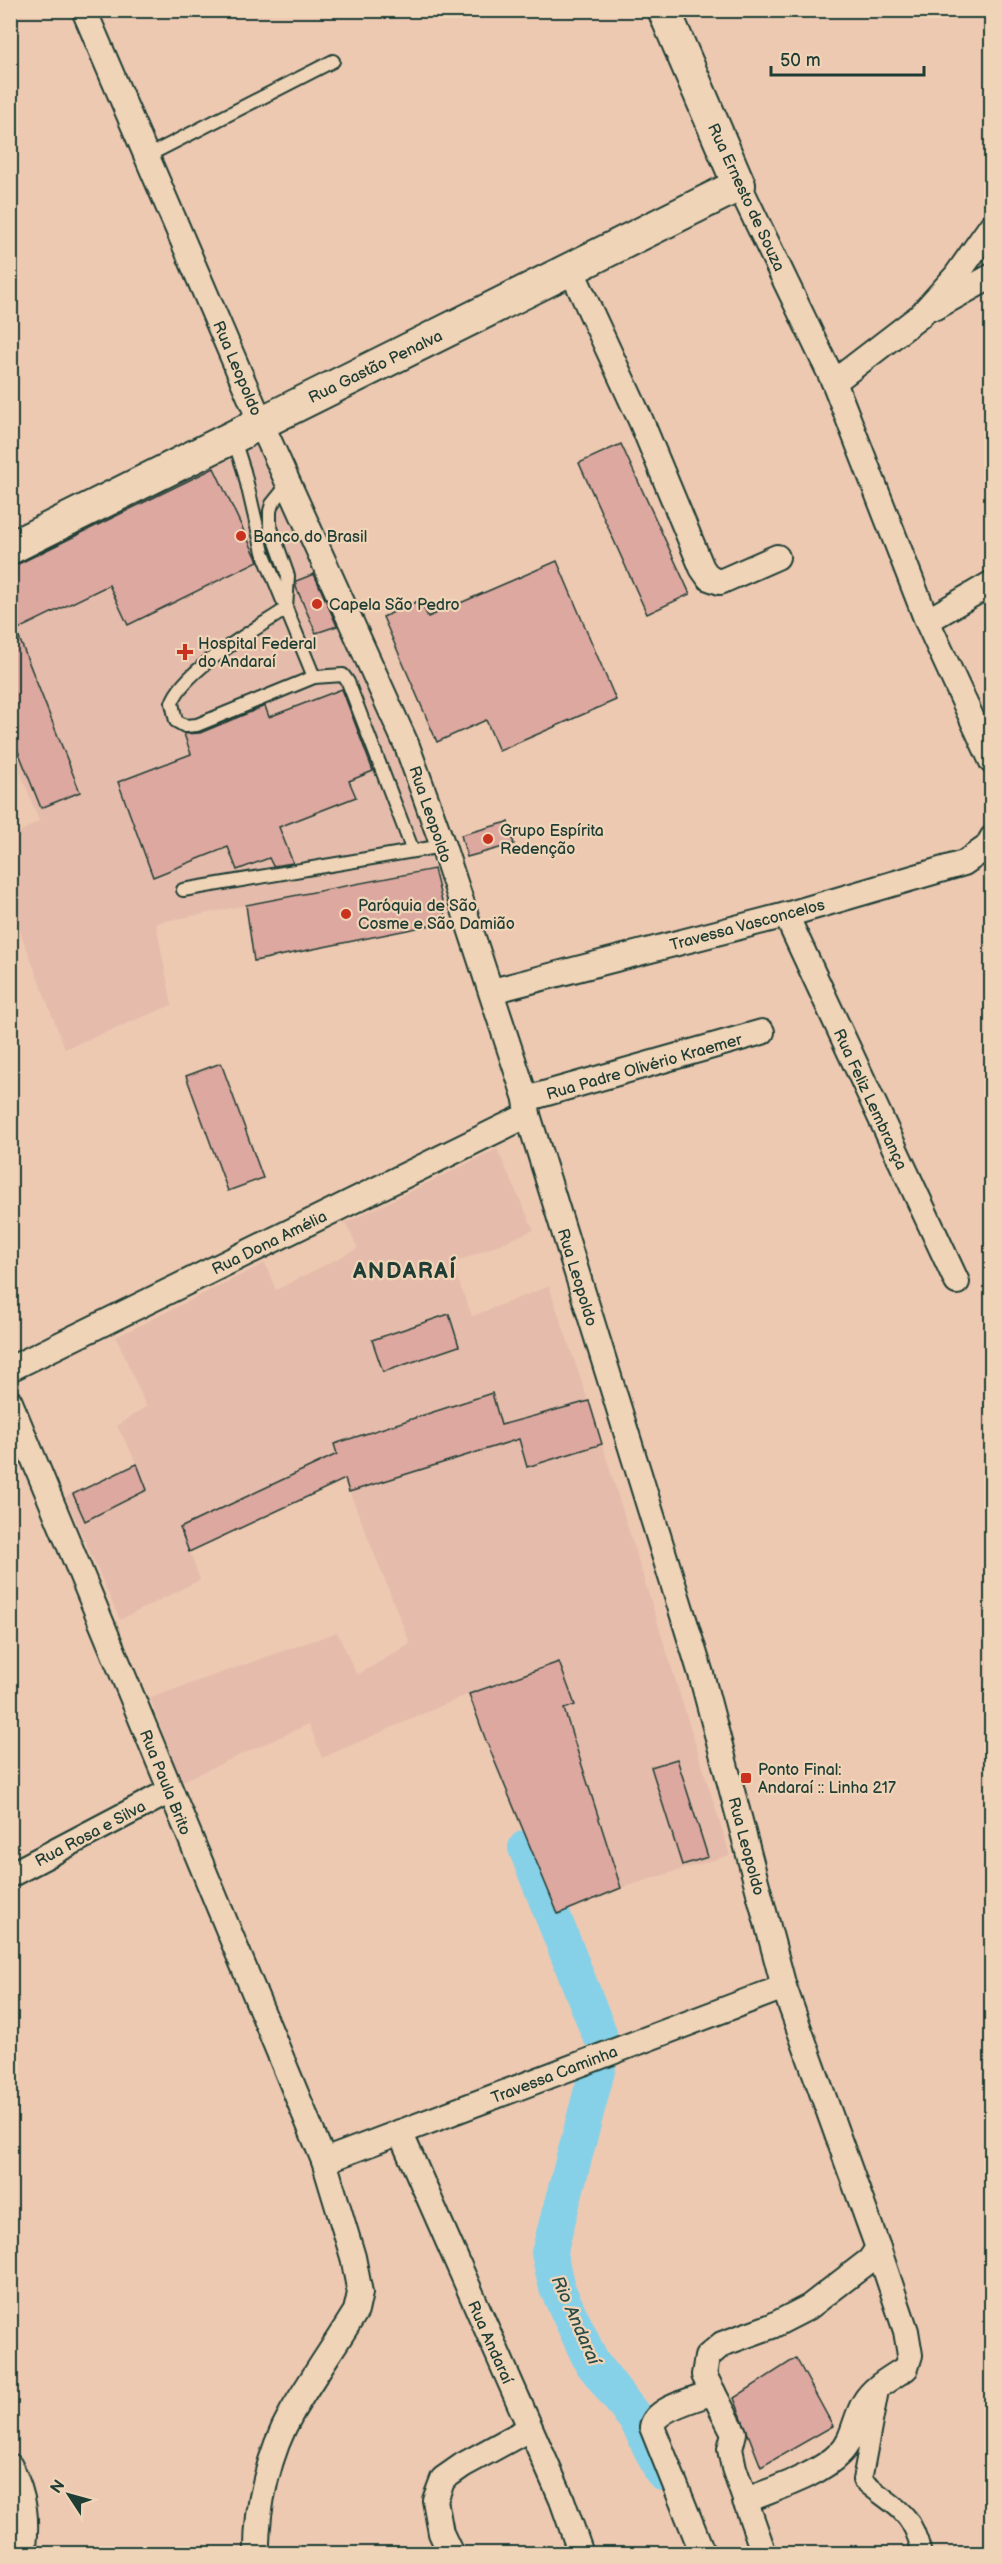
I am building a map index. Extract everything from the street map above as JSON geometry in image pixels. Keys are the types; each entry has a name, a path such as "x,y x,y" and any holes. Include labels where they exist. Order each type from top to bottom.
{"street":[{"name":"Rua Leopoldo","path":"84,10 261,423 407,746 492,992 701,1674 784,1987 906,2331 910,2355 906,2368 880,2385 864,2402 851,2438 840,2453 819,2468 745,2501"},
{"name":"Rua Ernesto de Souza","path":"664,10 739,185 834,382"},
{"name":"Rua Gastão Penalva","path":"10,548 739,185"},
{"path":"992,225 956,276 920,315 834,382 927,621 992,762"},
{"path":"571,269 641,421 702,568 710,578 720,582 777,557"},
{"path":"920,315 992,276"},
{"path":"927,621 992,583"},
{"name":"Travessa Vasconcelos","path":"492,992 786,915 964,863 987,847 992,837"},
{"name":"Rua Feliz Lembrança","path":"786,915 957,1282"},
{"name":"Rua Padre Olivério Kraemer","path":"527,1107 762,1032"},
{"name":"Rua Dona Amélia","path":"10,1370 527,1107"},
{"name":"Rua Paula Brito","path":"10,1402 324,2161 353,2257 360,2293 356,2311 291,2414 270,2464 257,2524 258,2553"},
{"name":"Rua Rosa e Silva","path":"10,1875 170,1791"},
{"name":"Travessa Caminha","path":"324,2161 784,1987"},
{"name":"Rua Andaraí","path":"400,2132 562,2500 581,2553"},
{"path":"764,2553 745,2501 730,2449 734,2433 704,2375 707,2358 722,2344 782,2322 809,2307 870,2260 878,2248"},
{"path":"880,2385 861,2480 904,2512 917,2534 922,2553"},
{"path":"703,2553 652,2427 653,2420 661,2412 713,2392"},
{"path":"451,2553 441,2533 435,2500 443,2479 463,2465 529,2429"},
{"path":"10,2466 20,2484 27,2526 23,2553"}],"lane":[{"path":"147,156 333,61"},
{"path":"232,436 244,471 263,552 314,676"},
{"path":"286,609 288,576 270,525 270,511 272,504 289,483"},
{"path":"286,609 199,669 183,683 172,703 176,721 185,726 197,724 314,676 343,675 348,682 413,851"},
{"path":"183,890 442,846"}],"shaded area":[{"name":"Hospital Federal do Andaraí","path":"260,432 401,747 434,869 156,923 172,1005 65,1049 11,908 11,837 39,821 11,748 11,557"},
{"path":"497,1149 534,1230 452,1264 472,1316 549,1286 593,1415 730,1855 621,1888 558,1914 469,1694 322,1758 309,1724 181,1782 150,1698 337,1632 357,1675 410,1644 345,1480 190,1552 200,1580 120,1620 65,1497 137,1464 117,1426 146,1406 116,1337 265,1263 276,1290 358,1248 345,1223"}],"building":[{"path":"621,444 690,594 647,614 579,463"},
{"path":"214,468 258,561 128,625 109,585 16,630 80,792 41,808 10,731 10,568"},
{"path":"557,561 616,700 499,751 486,720 437,742 383,617 420,600 428,617"},
{"name":"Capela São Pedro","path":"314,574 337,626 316,633 296,587 296,581"},
{"path":"342,689 373,771 349,781 356,797 279,827 293,863 273,866 269,858 237,870 228,847 153,877 118,782 191,754 184,734 200,733 265,706 269,717"},
{"name":"Grupo Espírita Redenção","path":"508,822 514,844 467,857 461,835"},
{"name":"Paróquia de São Cosme e São Damião","path":"434,869 447,922 254,961 246,905"},
{"path":"221,1063 263,1178 228,1191 186,1076"},
{"path":"449,1314 459,1346 383,1372 372,1340"},
{"path":"492,1393 501,1425 589,1401 602,1444 527,1467 519,1439 349,1492 345,1479 189,1552 180,1528 337,1454 334,1444"},
{"path":"137,1464 147,1490 85,1521 73,1494"},
{"path":"559,1662 575,1705 564,1709 621,1888 558,1914 469,1694"},
{"path":"677,1759 708,1857 682,1865 651,1767"},
{"path":"796,2358 833,2426 761,2467 734,2398"}],"waterway":[{"name":"Rio Andaraí","path":"526,1848 599,2033"},
{"name":"Rio Andaraí","path":"598,2067 549,2253 557,2288 591,2361 638,2422 663,2473"}],"place":[{"name":"Banco do Brasil","path":"241,536"},
{"name":"Capela São Pedro","path":"317,604"},
{"name":"Hospital Federal do Andaraí","path":"185,652"},
{"name":"Grupo Espírita Redenção","path":"488,839"},
{"name":"Paróquia de São Cosme e São Damião","path":"346,914"},
{"name":"Ponto Final: Andaraí :: Linha 217","path":"746,1778"}],"district":[{"name":"ANDARAÍ","path":"405,1270"}]}
